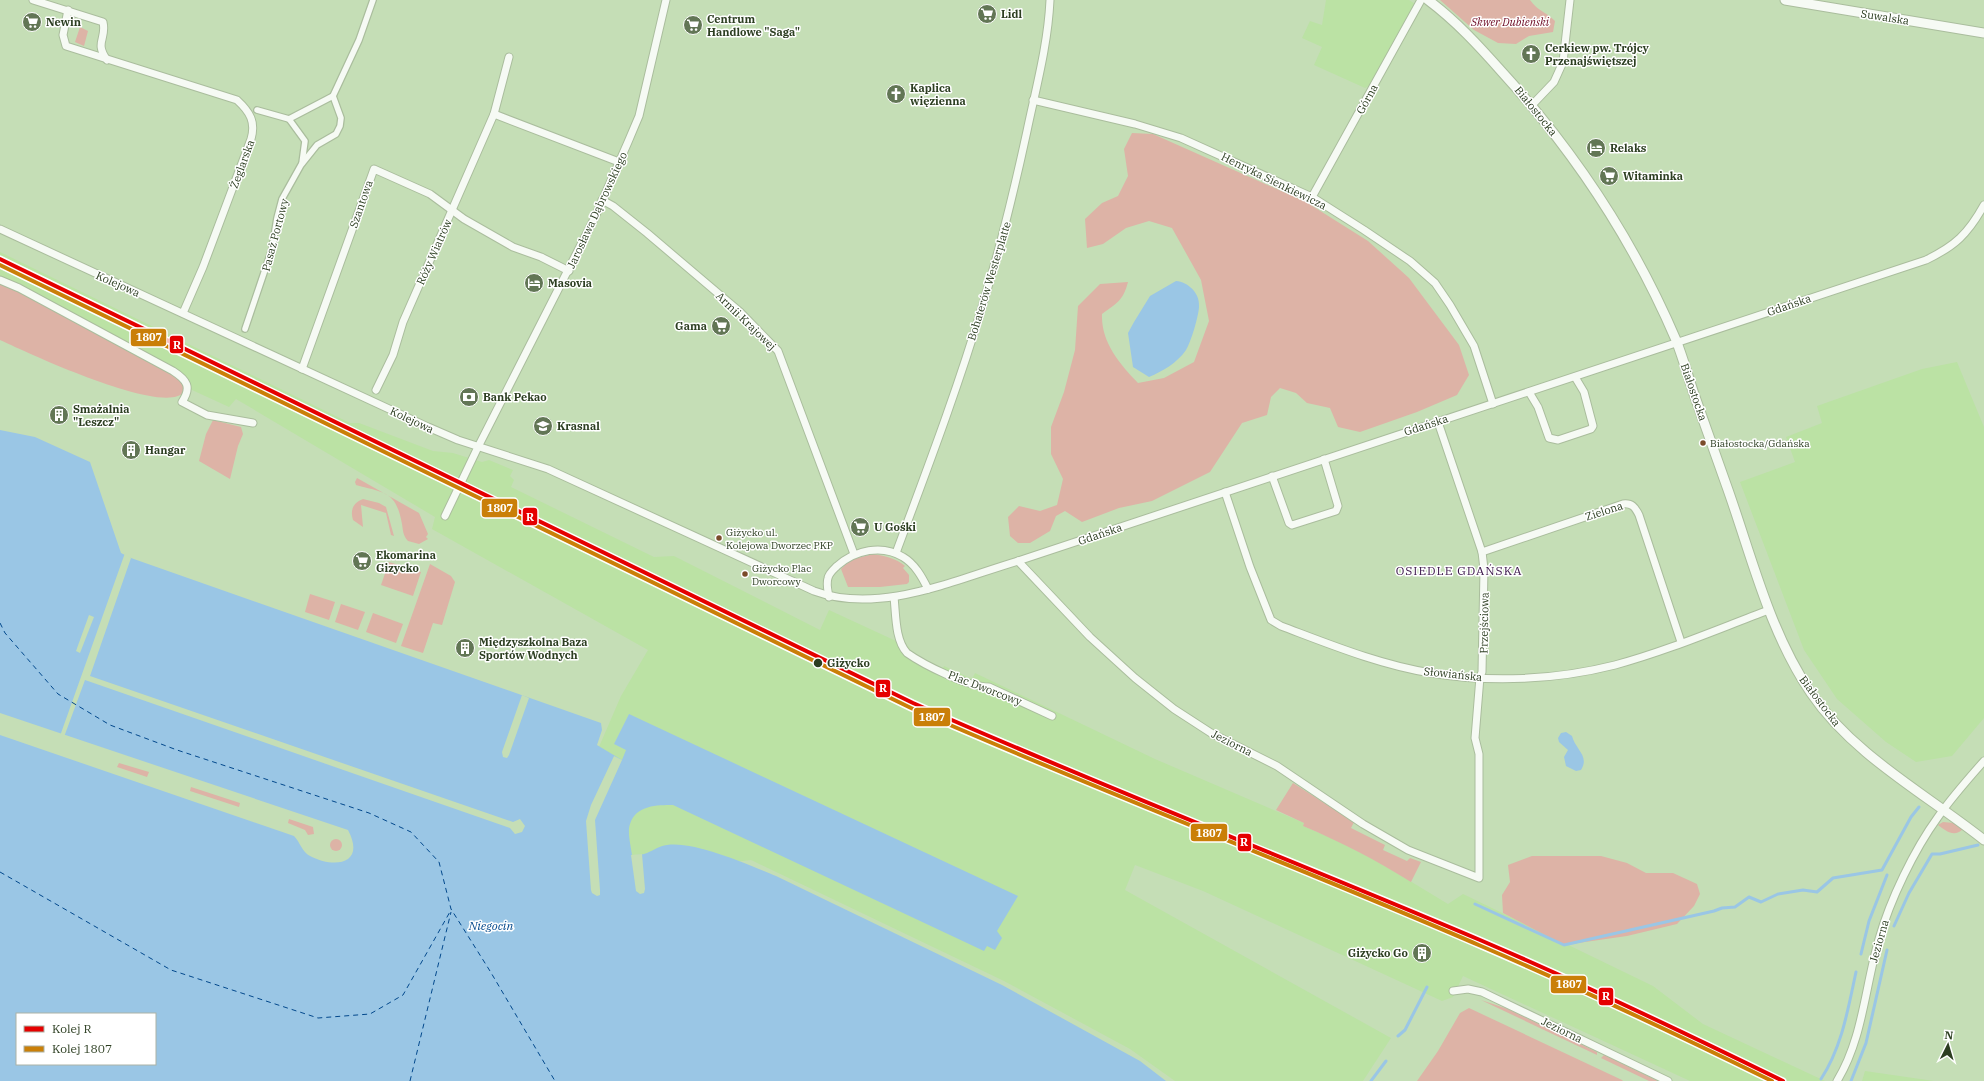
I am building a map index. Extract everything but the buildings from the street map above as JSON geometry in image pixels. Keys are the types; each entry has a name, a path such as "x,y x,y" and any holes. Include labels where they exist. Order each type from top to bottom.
{"street":[{"path":"33,0 103,22 103,33 100,47 101,52 107,60"},
{"path":"256,110 289,119 333,96 359,40 373,0"},
{"name":"Jarosława Dąbrowskiego","path":"445,516 478,447 569,271 639,116 666,0"},
{"name":"Bohaterów Westerplatte","path":"896,554 945,421 982,308 1011,205 1045,41 1050,0"},
{"name":"Górna","path":"1312,197 1421,0"},
{"name":"Białostocka","path":"1428,0 1458,24 1532,105 1570,154 1593,187 1649,284 1677,343 1769,610 1789,655 1803,680 1824,710 1841,729 1889,770 1984,840"},
{"path":"1532,105 1554,82 1563,62 1570,0"},
{"name":"Suwalska","path":"1785,0 1831,4 1984,33"},
{"name":"Żeglarska","path":"68,10 63,35 66,46 237,100 253,118 254,132 204,267 183,313"},
{"name":"Róży Wiatrów","path":"376,390 393,355 403,322 494,114 508,57"},
{"name":"Pasaż Portowy","path":"245,329 272,249 282,199 301,165 316,145 336,134 340,126 341,118 333,96"},
{"name":"Henryka Sienkiewicza","path":"1033,100 1164,132 1244,165 1312,197 1410,261 1435,283 1474,346 1493,404"},
{"path":"494,114 619,162"},
{"name":"Pasaż Portowy","path":"289,119 305,141 301,165"},
{"name":"Szantowa","path":"302,368 374,169 430,194 476,226 513,247 541,257 569,271"},
{"name":"Armii Krajowej","path":"602,200 613,206 647,233 740,312 778,351 854,554"},
{"name":"Gdańska","path":"928,589 1018,561 1926,260 1941,253 1963,237 1974,224 1984,205"},
{"name":"Kolejowa","path":"0,229 428,427 478,447 548,469 829,597"},
{"path":"0,280 19,288 179,375 188,386 187,394 182,402 207,415 253,423"},
{"path":"1529,392 1538,407 1549,438 1558,440 1591,429 1593,426 1584,392 1575,377"},
{"name":"Przejściowa","path":"1438,422 1482,552 1484,569 1482,672 1480,677 1475,738 1479,754 1479,878"},
{"path":"1272,476 1289,523 1292,525 1336,511 1338,506 1324,459"},
{"name":"Słowiańska","path":"1225,492 1251,569 1271,620 1292,630 1392,664 1429,673 1480,677 1536,677 1588,670 1629,660 1769,610"},
{"name":"Zielona","path":"1482,552 1628,503 1634,506 1639,515 1681,642"},
{"path":"865,550 882,550 896,554 913,565 922,577 928,589 894,597 869,600 829,597 828,577 844,559 865,550"},
{"name":"Jeziorna","path":"1018,561 1090,637 1135,678 1174,709 1211,733 1277,766 1363,824 1408,850 1479,878"},
{"name":"Plac Dworcowy","path":"894,597 899,641 902,648 907,653 965,682 980,687 989,687 1052,716"},
{"name":"Jeziorna","path":"1837,1081 1845,1067 1855,1042 1878,940 1889,909 1909,867 1944,810 1984,761"},
{"name":"Jeziorna","path":"1453,991 1468,989 1482,992 1668,1081"}],"shaded area":[{"path":"1326,0 1409,0 1415,4 1370,85 1365,88 1314,65 1322,47 1302,38 1310,21 1322,25"},
{"path":"0,252 350,423 359,423 433,451 453,453 482,462 489,460 513,470 510,476 514,480 511,487 654,557 674,556 820,630 829,610 909,647 911,653 943,668 944,666 972,679 975,673 1155,759 1304,823 1303,826 1336,840 1377,861 1448,904 1463,894 1653,986 1703,1024 1825,1081 1690,1081 1463,976 1453,997 1442,1001 1203,891 1135,865 1125,890 1391,1038 1363,1081 1175,1081 1130,1049 1004,981 751,860 655,871 577,856 589,770 621,696 648,650 432,529 435,517 236,399 229,407 179,384 0,291"},
{"path":"1957,362 1984,427 1984,718 1952,756 1916,762 1886,742 1837,699 1804,650 1740,482 1795,462 1786,437 1822,423 1817,406 1922,369"},
{"path":"1865,1071 1934,1081 1862,1081"}],"green space":[{"name":"Skwer Dubieński","path":"1440,0 1530,0 1536,7 1555,21 1553,32 1529,36 1516,44 1498,43 1474,30"},
{"path":"80,27 88,31 84,46 75,42"},
{"path":"1132,133 1153,134 1306,202 1368,241 1409,278 1459,345 1469,375 1457,395 1417,412 1360,432 1338,427 1330,408 1307,403 1296,393 1280,388 1271,397 1267,415 1242,423 1210,472 1152,501 1119,508 1082,522 1065,511 1056,516 1050,531 1030,543 1018,543 1010,536 1008,517 1019,506 1040,511 1057,505 1063,479 1051,454 1051,427 1064,392 1075,350 1078,306 1100,284 1128,282 1122,298 1102,314 1102,324 1112,352 1138,383 1164,378 1194,362 1209,321 1201,280 1172,228 1149,221 1126,228 1103,244 1087,248 1085,219 1102,203 1118,196 1128,176 1124,149"},
{"path":"0,283 33,297 173,374 182,382 184,392 171,397 150,396 124,390 64,368 0,340"},
{"path":"213,420 241,427 243,434 238,446 230,479 199,461 206,434"},
{"path":"357,478 381,492 375,490 356,485 355,482"},
{"path":"388,496 419,513 428,534 426,537 428,539 419,544 406,539 396,505"},
{"path":"363,499 379,503 386,507 394,536 391,535 386,513 361,505 363,527 353,520 353,507"},
{"path":"873,554 898,561 905,566 903,568 909,575 909,582 907,584 880,587 848,587 841,569 850,560"},
{"path":"389,562 421,572 413,596 381,585"},
{"path":"430,564 451,576 455,582 442,625 433,623 423,653 401,646"},
{"path":"310,594 335,602 329,620 305,612"},
{"path":"341,604 365,612 358,630 335,622"},
{"path":"373,613 403,624 396,643 366,632"},
{"path":"119,763 149,772 147,777 117,767"},
{"path":"1293,783 1354,822 1351,828 1385,845 1383,850 1407,861 1410,858 1421,862 1411,882 1345,845 1303,826 1304,823 1276,810"},
{"path":"191,787 240,803 239,807 190,791"},
{"path":"289,819 313,827 314,834 308,835 305,830 288,823"},
{"path":"1943,822 1954,823 1963,829 1960,832 1950,833 1938,825"},
{"path":"336,839 340,841 342,845 340,849 336,851 332,849 330,845 332,841"},
{"path":"1532,856 1601,856 1627,863 1646,873 1673,873 1697,884 1700,894 1694,906 1677,924 1627,936 1564,945 1503,913 1502,895 1510,882 1508,865"},
{"path":"1481,1000 1508,1009 1597,1052 1597,1055"},
{"path":"1469,1008 1623,1081 1417,1081 1438,1051 1460,1013"},
{"path":"1604,1055 1658,1081 1649,1081 1601,1058"}],"water":[{"path":"1176,281 1189,286 1198,297 1199,310 1194,328 1188,346 1182,355 1169,366 1149,377 1133,367 1128,333 1150,296"},
{"name":"Niegocin","path":"0,430 35,437 90,462 121,553 131,558 601,723 602,730 597,745 622,760 626,750 614,744 629,714 1018,896 997,931 1002,938 995,950 987,946 984,951 673,805 660,805 648,807 642,810 633,818 629,827 632,855 645,854 667,845 679,845 707,850 776,876 1002,985 1140,1061 1166,1081 0,1081 0,735 294,836 307,854 320,860 338,862 345,861 350,857 353,850 353,841 348,830 0,713"},
{"path":"1566,732 1572,736 1583,757 1584,761 1581,770 1576,771 1566,766 1564,757 1568,750 1559,742 1558,738 1561,733"}],"pier":[{"path":"125,553 131,558 90,676 513,822 520,819 525,826 522,832 515,834 510,828 85,680 64,737 60,736"},
{"path":"89,615 94,617 80,653 76,651"},
{"path":"522,695 529,698 509,755 507,758 503,757 502,752"},
{"path":"614,756 622,760 595,820 600,890 600,895 597,896 592,893 591,890 586,821 591,805"},
{"path":"642,854 645,889 644,893 640,894 636,891 631,855"}],"waterway":[{"path":"1475,904 1564,945 1722,908 1735,907 1749,897 1761,902 1778,894 1803,890 1817,892 1833,878 1882,870 1911,817 1919,807"},
{"path":"1894,926 1909,893 1932,854 1940,854 1978,845"},
{"path":"1861,954 1869,921 1887,875"},
{"path":"1851,1081 1866,1043 1887,950"},
{"path":"1821,1079 1839,1041 1847,1014 1856,972"},
{"path":"1398,1036 1405,1030 1427,987"},
{"path":"1371,1081 1386,1061"}],"ferry route":[{"path":"0,623 5,633 58,694 110,725 177,750 369,813 411,832 439,862 451,909 490,971 555,1081"},
{"path":"0,872 171,970 318,1018 370,1014 403,995 451,910"},
{"path":"410,1081 451,912"}],"rail line":[{"name":"R","path":"0,259 913,703 1054,764 1409,910 1518,957 1708,1044 1783,1081"},
{"name":"1807","path":"0,265 911,708 1053,769 1481,946 1554,978 1772,1081"}],"place":[{"name":"Lidl","path":"987,14"},
{"name":"Newin","path":"32,22"},
{"name":"Centrum Handlowe \"Saga\"","path":"693,25"},
{"name":"Cerkiew pw. Trójcy Przenajświętszej","path":"1531,54"},
{"name":"Kaplica więzienna","path":"896,94"},
{"name":"Relaks","path":"1596,148"},
{"name":"Witaminka","path":"1609,176"},
{"name":"Masovia","path":"534,283"},
{"name":"Gama","path":"721,326"},
{"name":"Bank Pekao","path":"469,397"},
{"name":"Smażalnia \"Leszcz\"","path":"59,415"},
{"name":"Krasnal","path":"543,426"},
{"name":"Białostocka/Gdańska","path":"1703,443"},
{"name":"Hangar","path":"131,450"},
{"name":"U Gośki","path":"860,527"},
{"name":"Giżycko ul. Kolejowa Dworzec PKP","path":"719,538"},
{"name":"Ekomarina Gizycko","path":"362,561"},
{"name":"Giżycko Plac Dworcowy","path":"745,574"},
{"name":"Międzyszkolna Baza Sportów Wodnych","path":"465,648"},
{"name":"Giżycko","path":"818,663"},
{"name":"Giżycko Go","path":"1422,953"}],"district":[{"name":"OSIEDLE GDAŃSKA","path":"1459,570"}]}
